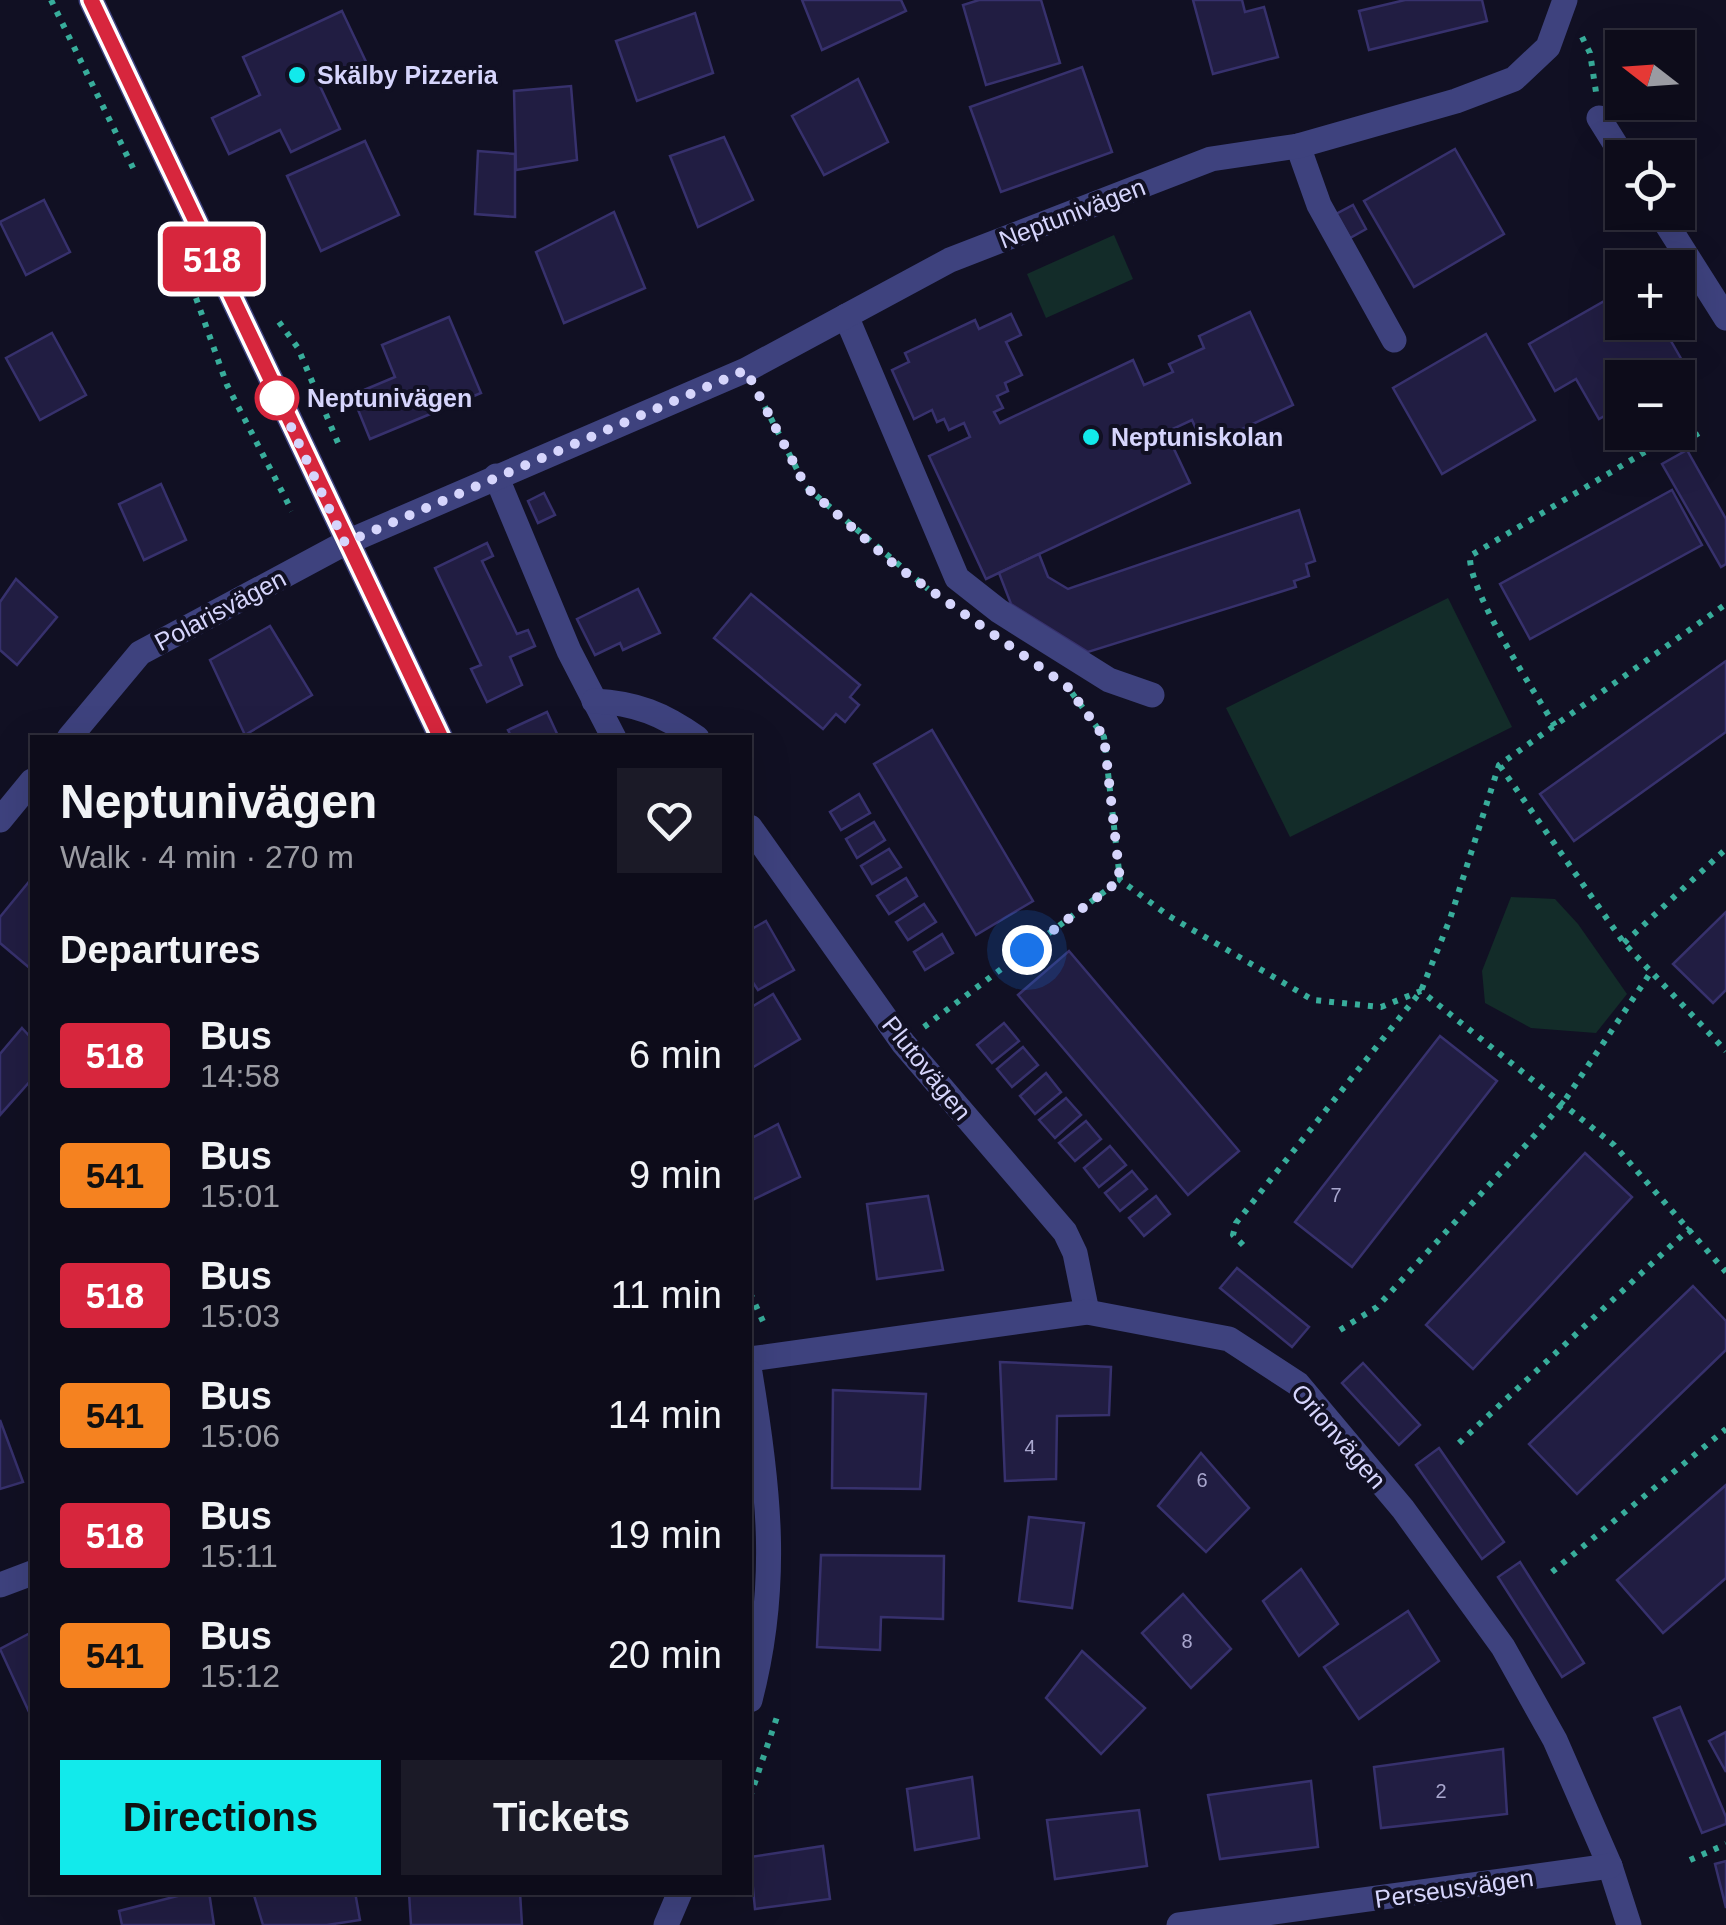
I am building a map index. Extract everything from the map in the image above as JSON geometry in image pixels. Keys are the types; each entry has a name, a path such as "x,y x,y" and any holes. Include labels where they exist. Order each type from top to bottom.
{"street":[{"path":"91,0 345,543 440,735"},
{"name":"Neptunivägen","path":"345,543 746,370 950,260 1192,166 1298,146 1456,101 1514,80 1548,47 1565,1"},
{"path":"1599,118 1613,140"},
{"path":"1298,146 1319,205 1394,340"},
{"path":"1670,230 1726,318"},
{"path":"846,316 957,578 999,611 1109,680 1152,696"},
{"path":"496,476 612,735"},
{"name":"Polarisvägen","path":"72,735 140,653 345,543"},
{"path":"594,701 631,703 666,716 693,735"},
{"path":"0,820 30,783"},
{"name":"Plutovägen","path":"752,830 903,1042 1065,1232 1076,1253 1087,1312"},
{"name":"Orionvägen","path":"752,1359 1087,1312 1229,1339 1298,1384 1403,1510 1503,1646 1556,1740 1610,1866 1629,1925"},
{"path":"752,1389 772,1554 760,1661 752,1692"},
{"path":"0,1585 30,1574"},
{"name":"Perseusvägen","path":"1179,1925 1610,1866"},
{"path":"666,1925 679,1895"}],"path":[{"path":"51,0 138,177"},
{"path":"1565,1 1590,53 1599,118"},
{"path":"190,283 227,384 292,511"},
{"path":"746,370 806,487 896,566 942,599"},
{"path":"1556,726 1482,598 1469,572 1470,556 1670,437 1692,427 1698,438"},
{"path":"1243,1244 1234,1235 1236,1223 1421,991 1450,919 1499,766 1726,604"},
{"path":"1067,686 1104,737 1120,880 1169,916 1313,1000 1380,1007 1421,991"},
{"path":"1499,766 1624,943 1726,1051"},
{"path":"1624,943 1726,849"},
{"path":"903,1042 1120,880"},
{"path":"1340,1330 1376,1307 1563,1103 1651,972"},
{"path":"1421,991 1614,1145 1726,1272"},
{"path":"1459,1442 1690,1228"},
{"path":"1552,1572 1726,1429"},
{"path":"1690,1860 1726,1844"}],"green space":[{"path":"1114,235 1133,279 1046,318 1027,274"},
{"path":"1448,598 1512,727 1290,837 1226,708"},
{"path":"1511,897 1555,899 1578,924 1627,994 1596,1033 1531,1028 1485,1003 1482,971"}],"building":[{"path":"802,0 901,0 906,11 822,50"},
{"path":"979,0 1041,0 1060,63 986,85 963,5"},
{"path":"1193,0 1242,0 1245,12 1264,7 1278,57 1213,74"},
{"path":"1405,0 1482,0 1487,21 1369,50 1359,11"},
{"name":"Skälby Pizzeria","path":"342,11 367,64 320,86 340,129 291,152 280,130 229,154 212,118 260,95 243,57"},
{"path":"695,13 713,73 637,101 616,41"},
{"path":"1082,67 1112,152 1001,192 970,107"},
{"path":"858,79 888,142 824,175 792,116"},
{"path":"571,86 577,160 516,170 514,91"},
{"path":"724,137 753,200 698,227 670,156"},
{"path":"365,141 399,215 321,251 287,176"},
{"path":"1455,149 1504,234 1414,287 1364,201"},
{"path":"478,151 515,154 515,217 475,214"},
{"path":"44,200 70,252 26,275 0,222"},
{"path":"1353,205 1366,229 1350,238 1336,214"},
{"path":"614,212 645,288 564,323 536,252"},
{"path":"1605,301 1605,340 1670,340 1682,360 1605,360 1605,416 1599,419 1576,379 1555,391 1529,344"},
{"path":"1250,312 1293,405 1204,447 1192,420 1166,432 1190,483 986,579 929,456 970,437 964,423 949,430 944,419 937,422 932,410 914,419 892,370 909,362 905,353 975,320 979,329 1011,314 1021,335 1006,342 1022,375 1005,383 1008,391 997,396 1003,408 994,412 1000,423 1133,360 1144,385 1173,372 1169,364 1204,348 1199,336"},
{"path":"449,317 481,393 370,439 352,395 395,377 382,345"},
{"path":"52,333 86,395 40,420 6,358"},
{"path":"1486,334 1535,420 1442,474 1393,388"},
{"path":"1687,450 1726,519 1726,564 1721,567 1662,464"},
{"path":"161,484 186,540 144,560 119,504"},
{"path":"1672,490 1702,545 1530,639 1500,584"},
{"path":"544,493 555,515 538,523 528,501"},
{"path":"1299,510 1315,561 1306,564 1309,576 1294,581 1296,587 1088,652 1011,604 999,573 1039,554 1048,577 1068,589"},
{"path":"487,543 493,556 482,561 517,634 528,630 535,646 510,657 522,685 487,702 471,669 481,665 435,568"},
{"path":"16,579 57,617 17,665 0,650 0,602"},
{"path":"638,589 660,633 623,650 620,643 595,655 577,619"},
{"path":"751,594 860,685 850,697 859,705 845,722 836,714 823,729 714,638"},
{"path":"270,626 312,695 245,735 210,660"},
{"path":"1726,661 1726,732 1574,841 1540,794"},
{"path":"547,712 558,735 510,735 508,730"},
{"path":"932,730 1033,901 976,935 874,764"},
{"path":"859,794 870,813 841,830 830,812"},
{"path":"874,822 885,840 857,858 846,839"},
{"path":"889,849 901,867 872,884 861,866"},
{"path":"906,878 917,896 889,914 877,896"},
{"path":"30,880 30,968 0,943 0,917"},
{"path":"924,904 936,922 908,940 896,922"},
{"path":"1726,912 1726,990 1713,1003 1673,964"},
{"path":"766,921 794,970 758,990 752,981 752,929"},
{"path":"942,934 953,953 925,970 914,952"},
{"path":"1069,951 1239,1151 1188,1195 1018,995"},
{"path":"773,994 800,1039 752,1068 752,1007"},
{"path":"1004,1023 1019,1041 992,1063 977,1045"},
{"path":"22,1028 30,1037 30,1081 0,1115 0,1054"},
{"path":"1440,1036 1497,1081 1352,1267 1295,1222"},
{"path":"1023,1047 1038,1065 1012,1087 997,1069"},
{"path":"1046,1073 1061,1092 1035,1114 1020,1096"},
{"path":"1066,1098 1081,1115 1055,1138 1039,1120"},
{"path":"1086,1121 1101,1139 1075,1161 1059,1143"},
{"path":"778,1124 800,1177 752,1200 752,1138"},
{"path":"1110,1146 1126,1165 1099,1187 1084,1168"},
{"path":"1585,1153 1632,1197 1473,1369 1426,1325"},
{"path":"1132,1171 1147,1189 1120,1211 1105,1193"},
{"path":"928,1196 943,1270 877,1279 867,1204"},
{"path":"1156,1196 1170,1214 1144,1236 1129,1218"},
{"path":"1237,1268 1309,1327 1292,1347 1220,1288"},
{"path":"1693,1286 1726,1321 1726,1350 1577,1494 1529,1444"},
{"path":"1000,1362 1111,1367 1109,1415 1057,1416 1056,1479 1005,1481"},
{"path":"1363,1363 1420,1425 1399,1445 1342,1383"},
{"path":"833,1390 926,1394 920,1489 832,1488"},
{"path":"0,1420 23,1482 0,1489"},
{"path":"1439,1448 1504,1542 1482,1559 1416,1465"},
{"path":"1201,1453 1249,1508 1206,1552 1158,1506"},
{"path":"1726,1485 1726,1578 1663,1633 1617,1580"},
{"path":"1029,1517 1084,1523 1072,1608 1019,1601"},
{"path":"821,1555 944,1556 943,1619 881,1617 880,1650 817,1647"},
{"path":"1520,1562 1584,1663 1562,1677 1498,1577"},
{"path":"1301,1569 1338,1624 1299,1656 1263,1601"},
{"path":"1183,1594 1231,1649 1191,1688 1142,1633"},
{"path":"1408,1611 1439,1661 1359,1719 1324,1667"},
{"path":"30,1633 30,1712 29,1712 0,1649"},
{"path":"1082,1651 1145,1708 1101,1754 1046,1698"},
{"path":"1680,1707 1726,1817 1726,1824 1702,1833 1654,1718"},
{"path":"1726,1732 1726,1772 1709,1741"},
{"path":"1503,1749 1507,1814 1381,1828 1374,1767"},
{"path":"972,1777 979,1838 915,1850 907,1789"},
{"path":"1311,1781 1318,1847 1220,1859 1208,1795"},
{"path":"1139,1810 1147,1866 1055,1879 1047,1820"},
{"path":"823,1846 830,1899 755,1909 752,1857"},
{"path":"1726,1861 1726,1908 1715,1864"},
{"path":"181,1895 209,1895 214,1925 122,1925 119,1911"},
{"path":"254,1895 356,1895 360,1920 327,1925 263,1925"},
{"path":"409,1895 520,1895 522,1925 411,1925"}],"bus line":[{"name":"518","path":"91,0 345,543 440,735"}],"place":[{"name":"Skälby Pizzeria","path":"297,75"},
{"name":"Neptunivägen","path":"277,398"},
{"name":"Neptuniskolan","path":"1091,437"}],"route":[{"path":"277,398 273,388 345,543 746,370 806,487 896,566 1067,686 1104,737 1120,880 1027,950"}]}
